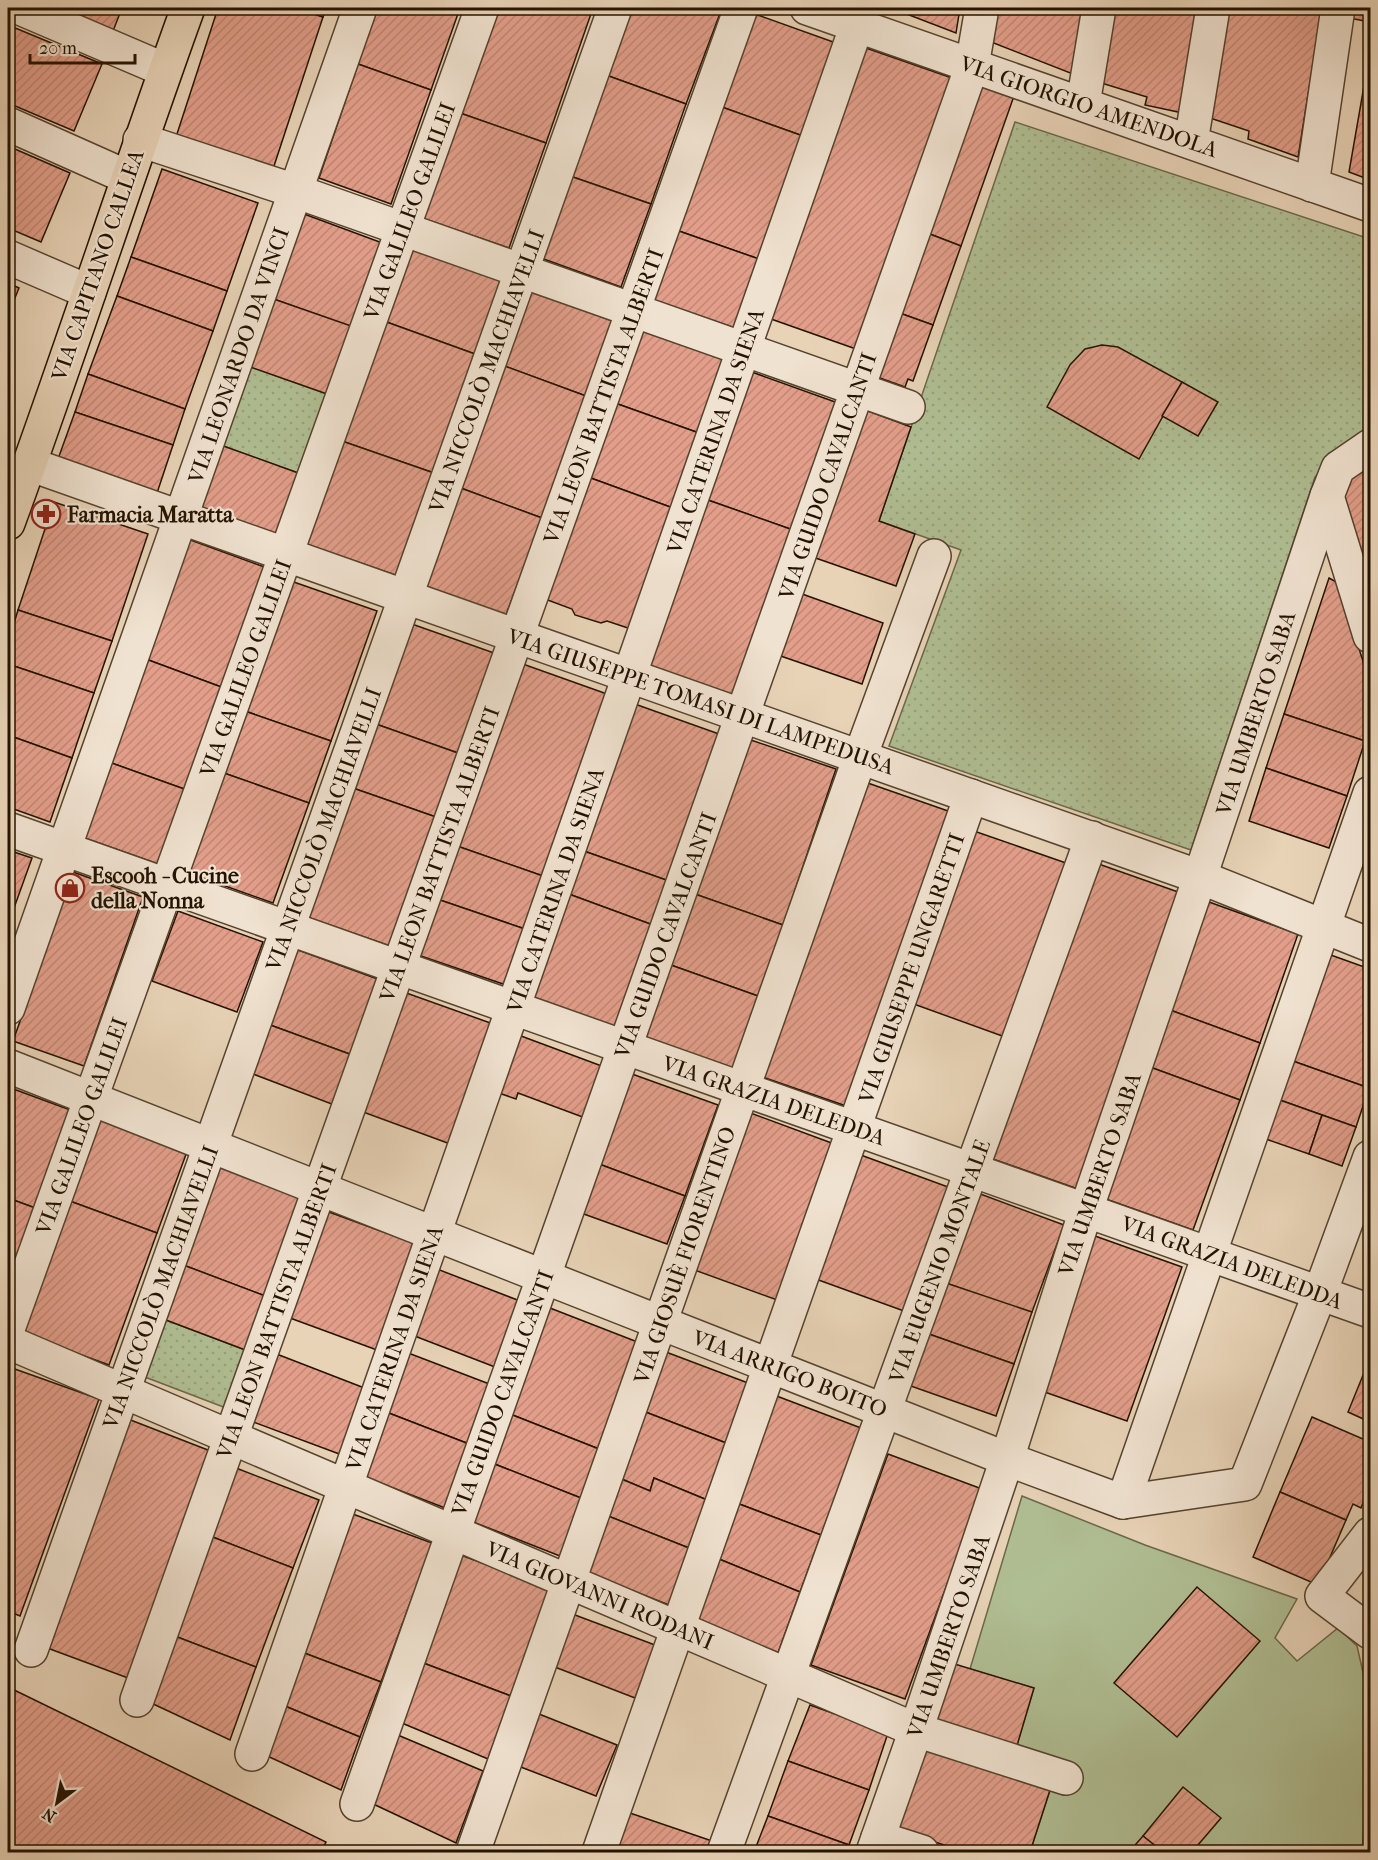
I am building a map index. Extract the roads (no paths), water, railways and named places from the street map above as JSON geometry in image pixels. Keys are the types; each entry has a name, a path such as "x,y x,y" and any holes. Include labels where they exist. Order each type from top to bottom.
{"main road":[{"name":"VIA CAPITANO CALLEA","path":"8,523 127,177 188,8"}],"street":[{"path":"20,8 165,70"},
{"name":"VIA LEONARDO DA VINCI","path":"8,1008 360,8"},
{"name":"VIA GALILEO GALILEI","path":"8,1329 482,8"},
{"name":"VIA NICCOLÒ MACHIAVELLI","path":"31,1650 615,8"},
{"name":"VIA LEON BATTISTA ALBERTI","path":"137,1700 741,8"},
{"name":"VIA GIORGIO AMENDOLA","path":"807,8 859,16 972,66 1371,205"},
{"name":"VIA GUIDO CAVALCANTI","path":"357,1804 972,66 982,8"},
{"path":"1083,104 1098,8"},
{"path":"1191,142 1214,8"},
{"path":"1312,184 1338,8"},
{"name":"VIA CATERINA DA SIENA","path":"252,1754 859,16"},
{"path":"8,124 127,177"},
{"path":"140,140 295,191 908,407"},
{"path":"8,257 89,292"},
{"name":"VIA UMBERTO SABA","path":"875,1845 1007,1459 1086,1210 1327,496 1338,468 1371,446"},
{"name":"VIA GIUSEPPE TOMASI DI LAMPEDUSA","path":"29,464 1092,838 1200,877 1371,945"},
{"path":"1327,496 1362,574 1371,636"},
{"name":"VIA GIOSUÈ FIORENTINO","path":"473,1852 742,1088 934,556"},
{"path":"1123,1502 1371,793"},
{"name":"VIA GIUSEPPE UNGARETTI","path":"599,1852 971,796"},
{"name":"VIA GRAZIA DELEDDA","path":"8,829 1371,1311"},
{"name":"VIA EUGENIO MONTALE","path":"724,1852 1092,838"},
{"name":"VIA ARRIGO BOITO","path":"8,1066 1007,1459 1123,1502 1245,1484 1320,1293"},
{"path":"1320,1293 1371,1157"},
{"name":"VIA GIOVANNI RODANI","path":"8,1342 916,1730 1066,1779"},
{"path":"1371,1534 1322,1596 1371,1632"},
{"path":"875,1845 922,1852"}],"place":[{"name":"Farmacia Maratta","path":"46,514"},
{"name":"Escooh - Cucine della Nonna","path":"70,888"}]}
